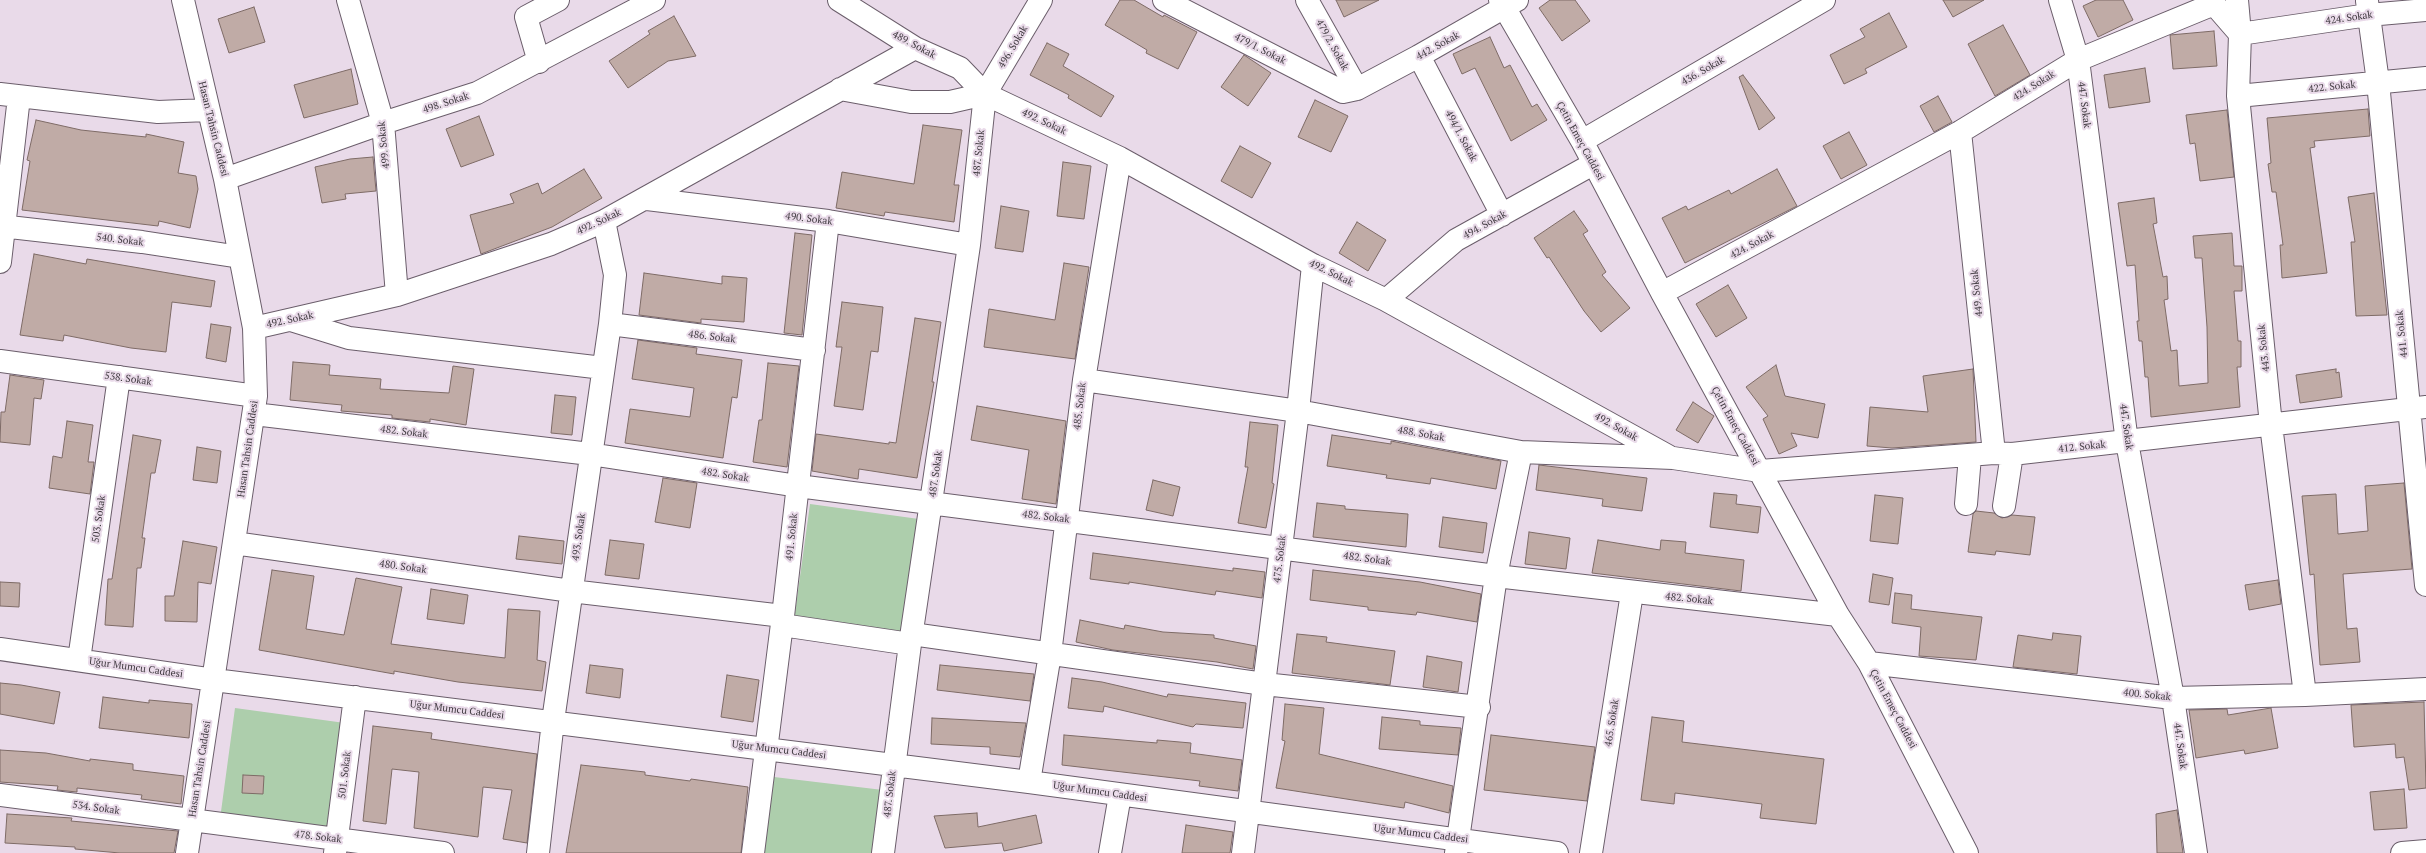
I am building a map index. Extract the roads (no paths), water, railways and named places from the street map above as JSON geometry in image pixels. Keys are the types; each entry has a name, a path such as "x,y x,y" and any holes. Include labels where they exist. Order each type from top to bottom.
{"street":[{"name":"Hasan Tahsin Caddesi","path":"183,0 208,110 226,179 254,328 255,405 187,853"},
{"name":"499. Sokak","path":"348,0 383,123 397,295"},
{"path":"539,62 526,17 558,0"},
{"name":"498. Sokak","path":"226,179 383,123 476,93 539,62 654,0"},
{"name":"489. Sokak","path":"839,0 915,48 960,68 985,94"},
{"name":"496. Sokak","path":"985,94 1041,0"},
{"name":"479/1. Sokak","path":"1164,0 1343,92 1357,89"},
{"name":"479/2. Sokak","path":"1307,0 1357,89"},
{"name":"436. Sokak","path":"1582,141 1824,0"},
{"name":"447. Sokak","path":"2060,0 2078,60 2128,442 2173,698 2196,853"},
{"path":"2230,0 2240,34"},
{"name":"443. Sokak","path":"2237,0 2240,34 2238,96 2272,425 2305,695"},
{"name":"442. Sokak","path":"1357,89 1419,56 1507,3"},
{"name":"Çetin Emeç Caddesi","path":"1507,3 1662,293 1838,614 1869,663 1967,853"},
{"name":"424. Sokak","path":"1662,293 1960,132 2078,60 2214,4 2240,34 2367,8 2426,10"},
{"name":"441. Sokak","path":"2367,8 2378,82 2418,408 2426,585"},
{"name":"492. Sokak","path":"254,328 397,295 551,244 604,221 647,199 915,48"},
{"name":"494/1. Sokak","path":"1419,56 1502,215"},
{"name":"422. Sokak","path":"2238,96 2426,78"},
{"path":"840,89 911,102 950,102 985,94"},
{"name":"492. Sokak","path":"985,94 1120,158 1313,264 1386,300 1673,458"},
{"name":"487. Sokak","path":"883,853 911,639 969,245 985,94"},
{"path":"0,262 9,96 158,112 208,110"},
{"name":"449. Sokak","path":"1960,132 2003,454 2004,506"},
{"name":"485. Sokak","path":"1029,782 1050,654 1084,380 1120,158"},
{"name":"494. Sokak","path":"1386,300 1456,240 1593,164"},
{"name":"490. Sokak","path":"647,199 828,221 969,245"},
{"name":"493. Sokak","path":"538,853 553,721 590,454 610,324 615,275 604,221"},
{"name":"491. Sokak","path":"753,853 783,620 828,221"},
{"name":"540. Sokak","path":"2,226 142,242 240,257"},
{"name":"475. Sokak","path":"1243,853 1282,547 1313,264"},
{"path":"290,320 349,338 603,368"},
{"name":"486. Sokak","path":"610,324 814,350"},
{"name":"538. Sokak","path":"0,361 119,378 255,405"},
{"name":"503. Sokak","path":"79,660 119,378"},
{"name":"488. Sokak","path":"1084,380 1298,411 1521,452 1673,458 1760,471"},
{"name":"482. Sokak","path":"255,405 798,486 1632,593 1838,614"},
{"name":"412. Sokak","path":"1760,471 2003,454 2128,442 2418,408"},
{"path":"1457,846 1479,707 1496,576 1521,452"},
{"path":"1966,504 1970,456"},
{"name":"480. Sokak","path":"234,543 911,639 1050,654 1264,684 1479,707"},
{"name":"465. Sokak","path":"1591,853 1632,593"},
{"name":"Uğur Mumcu Caddesi","path":"0,650 214,680 553,721 1029,782 1248,812 1457,846 1558,853"},
{"name":"400. Sokak","path":"1869,663 2173,698 2305,695 2426,689"},
{"name":"501. Sokak","path":"336,846 355,697"},
{"name":"534. Sokak","path":"0,795 192,821"},
{"path":"1110,853 1120,795"},
{"name":"478. Sokak","path":"192,821 336,846 443,853"},
{"path":"2402,853 2426,851"}]}
